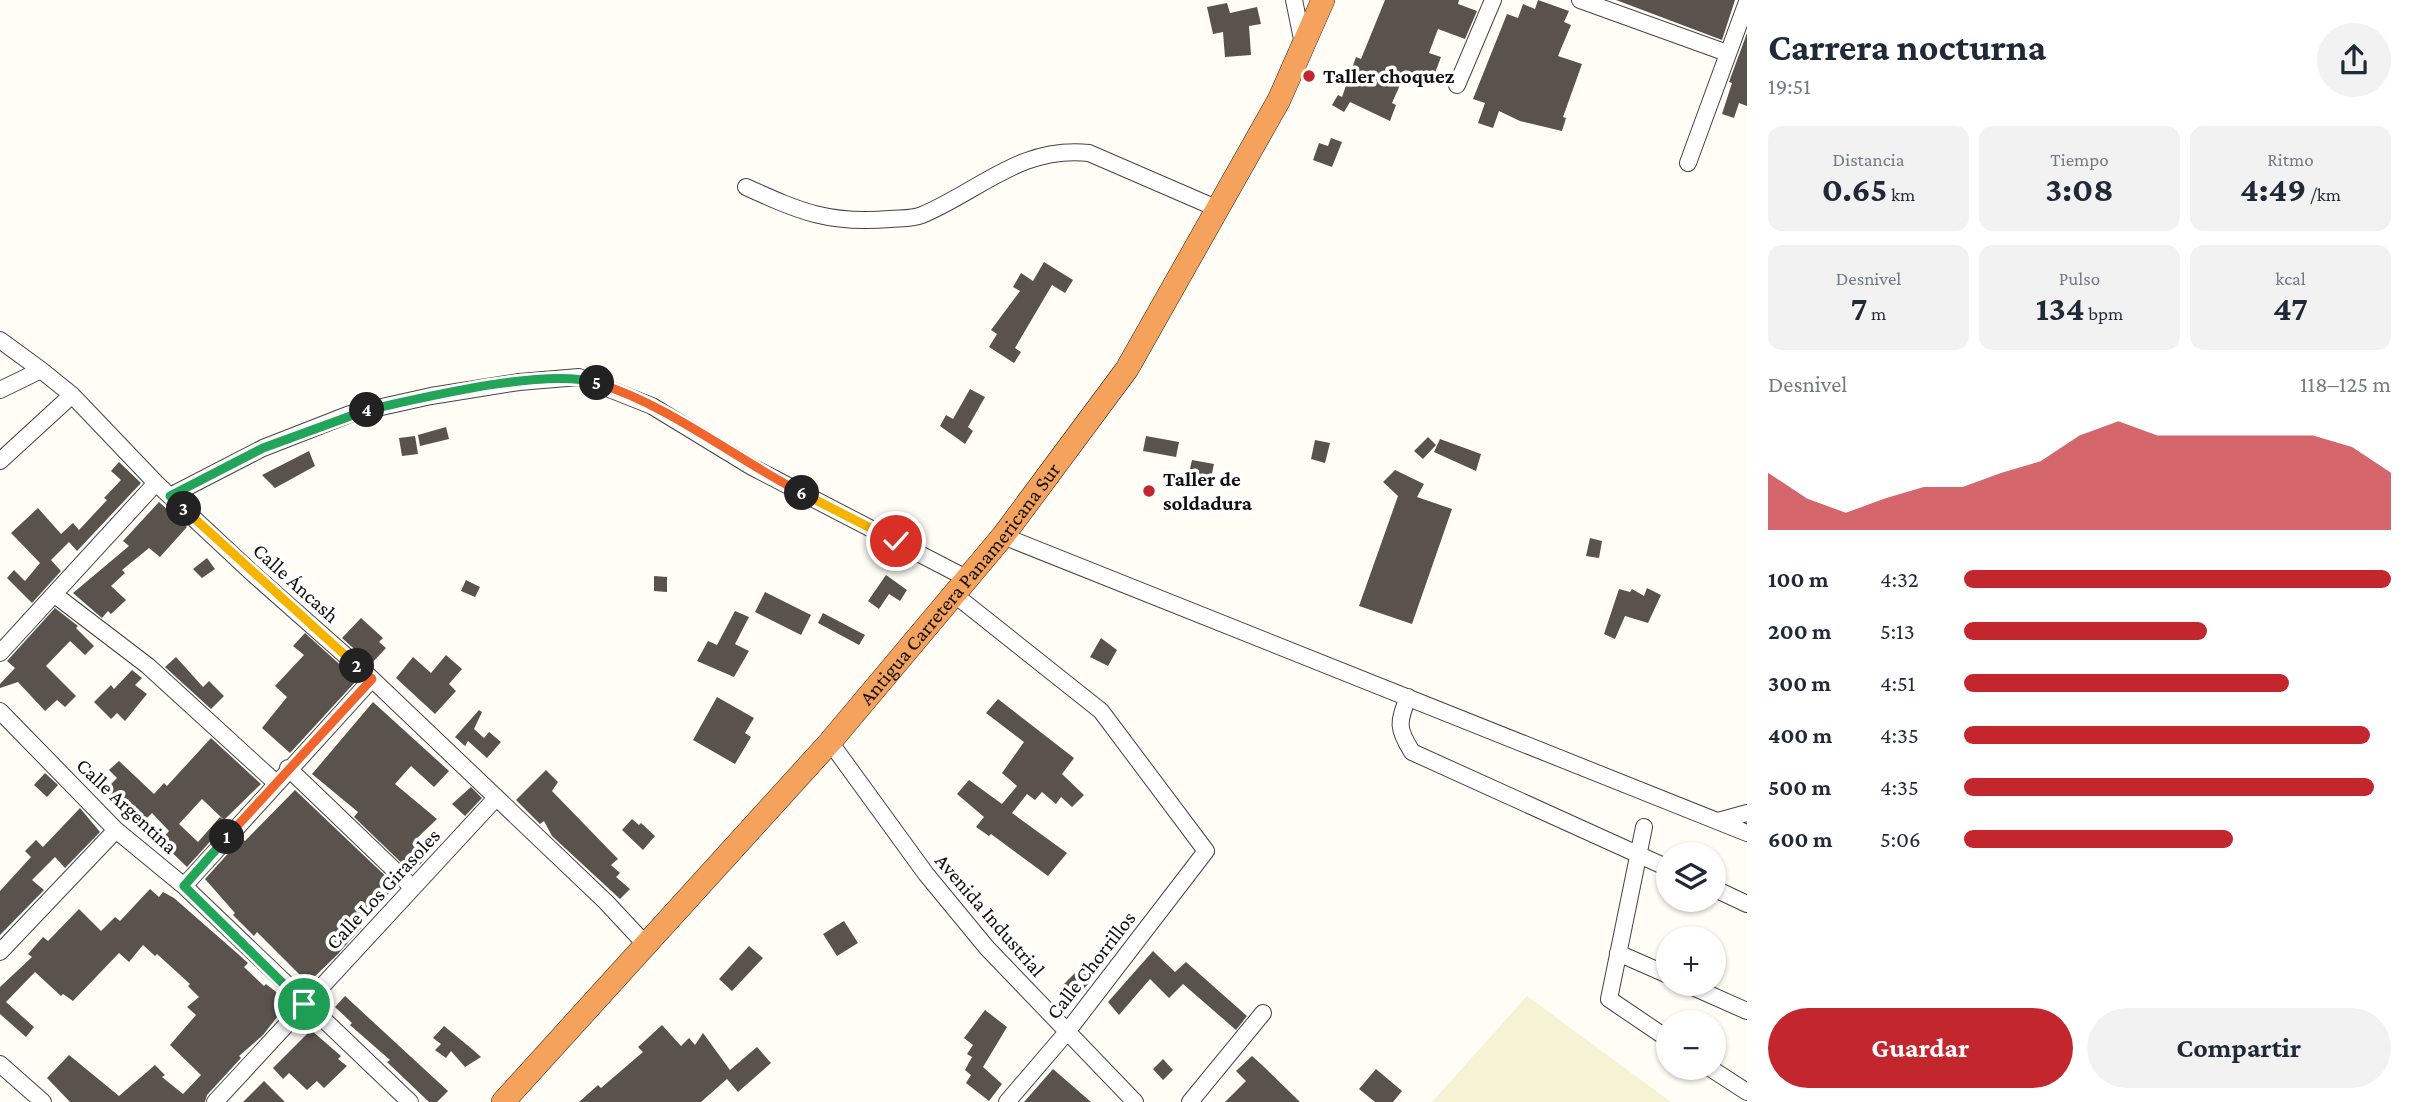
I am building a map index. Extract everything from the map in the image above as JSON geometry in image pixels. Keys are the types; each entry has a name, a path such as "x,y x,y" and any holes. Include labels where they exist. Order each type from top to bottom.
{"highway":[{"name":"Antigua Carretera Panamericana Sur","path":"503,1102 830,742 1003,536 1127,369 1279,100 1323,0"}],"street":[{"path":"1294,0 1304,46"},
{"path":"1457,85 1493,0"},
{"path":"1580,0 1620,7 1727,53"},
{"path":"1688,163 1747,2"},
{"path":"746,187 805,214 838,220 919,216 1017,164 1045,153 1068,151 1089,153 1216,208"},
{"name":"Calle Áncash","path":"0,340 72,395 156,483 372,679 606,902 647,946"},
{"path":"0,390 41,370"},
{"path":"170,496 263,448 350,414 456,392 579,377 652,406 961,587"},
{"path":"0,461 72,395"},
{"path":"0,653 156,483"},
{"path":"1003,536 1747,833"},
{"name":"Calle Chorrillos","path":"961,587 1101,711 1206,851 1067,1032 1007,1102"},
{"path":"55,595 148,666 275,782"},
{"path":"184,886 275,782 372,679"},
{"path":"1408,697 1400,717 1400,732 1412,752 1656,862"},
{"name":"Calle Argentina","path":"0,711 116,830 184,886 304,1004 410,1102"},
{"name":"Avenida Industrial","path":"830,742 926,874 987,948 1135,1102"},
{"path":"288,768 412,887"},
{"name":"Calle Los Girasoles","path":"215,1102 496,798"},
{"path":"1718,821 1747,813"},
{"path":"1644,827 1609,999 1656,1031"},
{"path":"0,952 116,830"},
{"path":"1726,894 1747,904"},
{"path":"1618,953 1656,970"},
{"path":"1713,996 1747,1011"},
{"path":"1190,1102 1262,1013"},
{"path":"0,1064 43,1102"},
{"path":"1726,1078 1747,1092"}],"shaded area":[{"path":"1527,996 1671,1102 1432,1102"}],"building":[{"path":"1385,0 1459,0 1458,4 1477,11 1465,39 1438,29 1429,53 1441,57 1435,73 1432,72 1427,84 1404,76 1392,103 1396,105 1390,121 1350,102 1344,112 1332,105 1338,95 1342,97 1356,57 1361,59"},
{"path":"1538,0 1569,11 1564,22 1571,25 1558,56 1582,64 1563,117 1566,118 1562,131 1520,121 1499,111 1493,128 1478,123 1485,103 1473,99 1507,14 1518,18 1523,4 1535,9"},
{"path":"1616,0 1735,0 1722,40"},
{"path":"1227,3 1230,13 1257,7 1261,24 1249,26 1251,55 1225,57 1223,32 1213,34 1207,7"},
{"path":"1747,33 1747,106 1739,103 1734,118 1722,114 1732,83 1729,82"},
{"path":"1331,138 1342,142 1332,167 1313,160 1319,143 1328,146"},
{"path":"1044,262 1073,280 1065,293 1052,285 1015,348 1021,352 1014,363 989,347 997,334 991,330 1020,291 1013,287 1021,273 1033,281"},
{"path":"970,389 985,397 968,427 973,431 965,444 940,426 946,415 953,419"},
{"path":"446,427 449,439 420,446 418,435"},
{"path":"415,436 418,454 402,456 399,438"},
{"path":"1146,436 1179,442 1176,457 1143,451"},
{"path":"1428,437 1436,445 1423,459 1414,451"},
{"path":"1440,439 1481,454 1476,471 1434,452"},
{"path":"1315,440 1330,443 1325,463 1311,459"},
{"path":"309,451 315,466 275,488 262,475"},
{"path":"1192,460 1214,464 1210,482 1188,477"},
{"path":"119,462 141,483 77,551 69,542 51,560 61,571 32,603 7,578 14,570 25,581 40,563 11,533 38,508 61,534 73,523 79,530 107,500 104,498 121,480 111,471"},
{"path":"1395,470 1424,484 1417,497 1452,509 1412,624 1359,606 1398,496 1383,482"},
{"path":"159,502 187,527 160,557 149,548 122,570 125,573 111,586 126,600 111,614 108,611 102,618 73,593 129,546 123,541"},
{"path":"1590,538 1602,541 1599,558 1586,556"},
{"path":"207,558 215,569 202,578 193,569"},
{"path":"886,575 907,590 900,601 889,594 879,609 868,601"},
{"path":"654,576 667,577 667,592 654,591"},
{"path":"466,580 480,587 475,597 461,591"},
{"path":"1647,588 1661,595 1648,623 1625,616 1615,639 1604,634 1619,589 1630,592 1632,589 1644,596"},
{"path":"765,592 811,615 801,635 755,612"},
{"path":"55,608 78,626 76,628 94,646 85,655 70,641 46,666 76,696 65,707 57,700 45,711 18,682 0,688 0,684 15,668 7,661"},
{"path":"735,611 749,617 735,644 749,651 734,677 697,661 708,641 717,645"},
{"path":"823,613 865,635 859,645 818,623"},
{"path":"361,618 383,638 379,642 386,648 371,664 342,638"},
{"path":"305,633 357,680 290,753 262,728 287,697 275,686 304,655 293,646"},
{"path":"1101,638 1117,650 1108,666 1090,657"},
{"path":"446,655 462,669 449,684 456,691 435,714 396,678 413,657 431,673"},
{"path":"176,657 203,687 209,681 224,696 211,709 165,667"},
{"path":"132,670 142,678 135,685 147,694 125,721 117,713 111,719 94,702 111,685 114,689"},
{"path":"717,697 754,718 745,733 751,737 735,764 693,740"},
{"path":"998,699 1074,758 1062,774 1084,795 1072,807 1061,797 1056,804 1042,792 1035,800 1027,794 1012,813 1067,853 1048,876 991,834 989,836 976,827 984,817 957,794 969,780 1002,804 1017,786 1002,773 1024,742 986,713"},
{"path":"373,702 449,771 434,787 411,766 395,784 437,819 415,840 426,851 421,856 424,860 412,873 354,817 358,812 312,774"},
{"path":"479,710 482,712 474,729 484,738 489,732 501,742 487,758 468,741 465,746 455,737"},
{"path":"211,738 261,784 224,820 202,799 179,824 198,842 220,817 227,823 187,867 160,841 169,831 152,813 146,819 138,812 132,818 104,791 117,778 109,770 119,761 154,794 164,783 167,786"},
{"path":"546,770 558,782 552,791 618,859 611,865 620,873 616,877 630,889 620,899 552,836 544,821 540,824 516,800"},
{"path":"45,773 58,785 47,797 34,785"},
{"path":"471,787 482,798 465,816 452,804"},
{"path":"295,790 396,886 358,925 361,928 337,955 308,983 257,932 254,936 233,915 235,913 205,879 242,838 245,841"},
{"path":"80,808 100,832 65,868 55,857 32,880 44,890 0,935 0,891 31,857 25,851 36,840 43,847"},
{"path":"632,819 639,825 641,823 655,836 643,850 622,830"},
{"path":"150,889 159,897 163,892 174,898 248,963 244,967 264,986 266,984 289,1002 263,1035 239,1056 241,1058 207,1095 205,1102 70,1102 47,1078 69,1055 119,1096 155,1065 165,1075 162,1077 183,1094 201,1075 170,1045 196,1015 187,1007 199,997 188,986 190,984 143,945 129,962 119,953 73,1001 63,994 61,996 35,972 6,1002 34,1027 26,1037 0,1014 0,987 32,957 28,954 43,937 48,941 79,909 101,931 115,917 120,921"},
{"path":"844,921 858,943 837,956 823,934"},
{"path":"749,946 763,958 732,991 719,979"},
{"path":"1153,951 1175,972 1186,962 1247,1016 1236,1030 1183,984 1169,998 1150,979 1119,1015 1108,1002"},
{"path":"1080,968 1092,980 1070,1003 1057,991"},
{"path":"345,996 448,1091 437,1102 429,1102 387,1062 390,1060 350,1025 352,1023 335,1007"},
{"path":"985,1010 1007,1027 983,1067 1002,1084 989,1101 966,1083 971,1075 965,1070 972,1057 967,1054 973,1045 964,1038"},
{"path":"662,1025 681,1046 689,1038 695,1045 703,1033 730,1070 757,1047 771,1063 738,1092 727,1079 701,1102 579,1102 598,1085 601,1088 643,1052 638,1047"},
{"path":"444,1026 481,1057 465,1067 451,1051 446,1058 435,1050 441,1044 433,1038"},
{"path":"311,1030 341,1056 338,1059 347,1066 324,1088 317,1081 307,1090 289,1073 283,1079 273,1068"},
{"path":"1252,1056 1300,1102 1225,1102 1246,1081 1236,1071"},
{"path":"1163,1059 1173,1070 1163,1080 1153,1069"},
{"path":"1053,1069 1091,1102 1024,1102"},
{"path":"1376,1069 1402,1091 1393,1102 1375,1102 1359,1089"},
{"path":"264,1081 285,1102 243,1102"}],"place":[{"name":"Taller choquez","path":"1309,76"},
{"name":"Taller de soldadura","path":"1149,491"}],"route":[{"path":"304,1004 184,886 288,768 372,679 170,496 263,448 350,414 431,396 519,382 579,377 652,406 752,467 896,541"}]}
